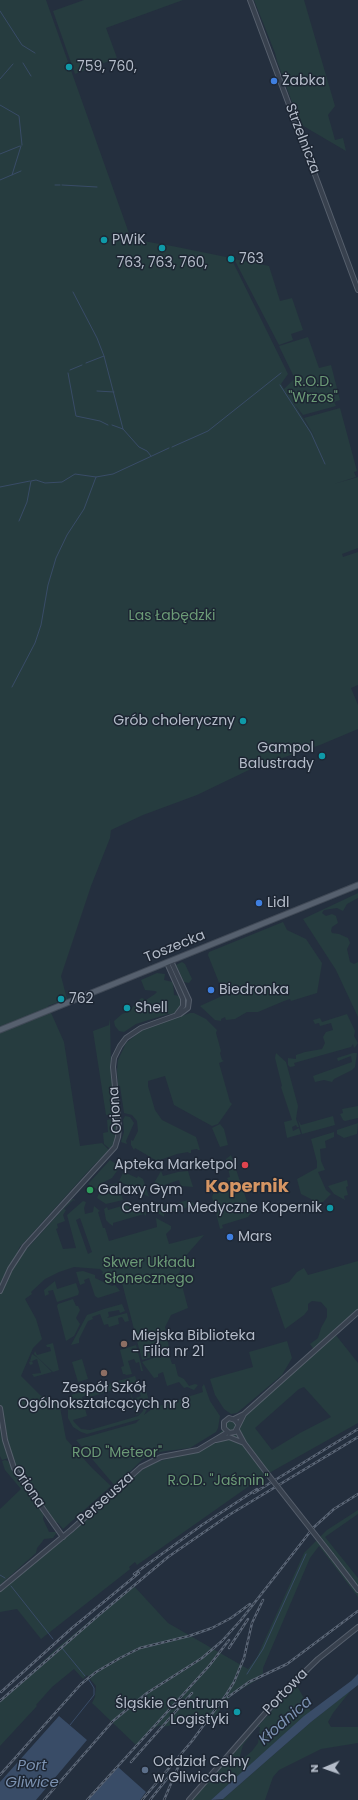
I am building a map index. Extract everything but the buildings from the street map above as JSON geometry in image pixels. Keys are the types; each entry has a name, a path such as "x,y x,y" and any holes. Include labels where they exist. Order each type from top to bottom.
{"main road":[{"name":"Toszecka","path":"0,1030 358,885"}],"street":[{"name":"Strzelnicza","path":"250,0 356,278 358,290"},
{"name":"Oriona","path":"0,1291 10,1269 25,1246 115,1147 120,1129 113,1067 114,1058 120,1046 126,1038 141,1028 185,1012 186,1005 182,990 169,962"},
{"path":"358,1312 244,1414 234,1419 231,1418 226,1420 224,1424 224,1428 242,1439 358,1590"},
{"name":"Oriona","path":"0,1408 5,1440 14,1468 63,1537"},
{"path":"232,1432 244,1414"},
{"path":"234,1419 238,1424"},
{"name":"Perseusza","path":"214,1439 224,1428"},
{"name":"Perseusza","path":"0,1589 63,1537 141,1467 161,1457 195,1451 214,1439 232,1432"},
{"path":"214,1439 229,1437 244,1443"},
{"name":"Portowa","path":"188,1800 282,1694 318,1659 358,1627"}],"green space":[{"name":"Las Łabędzki","path":"0,0 46,0 131,239 231,258 288,374 281,384 284,389 294,379 294,377 279,346 308,337 319,368 331,365 340,400 334,402 336,406 303,415 295,405 316,439 304,418 340,408 357,471 354,472 356,477 334,484 358,477 358,548 342,554 343,557 358,552 358,685 351,688 358,705 358,729 320,745 253,768 197,795 143,815 111,830 110,838 91,886 61,976 67,999 48,1006 64,1042 80,1146 102,1143 109,1150 19,1248 13,1267 25,1251 71,1200 74,1199 75,1201 73,1200 64,1209 66,1210 63,1215 65,1221 57,1224 58,1228 56,1229 63,1249 76,1248 67,1215 83,1201 86,1202 84,1208 85,1214 93,1212 94,1206 100,1211 98,1212 109,1241 157,1227 156,1218 171,1226 171,1229 166,1234 169,1244 204,1235 183,1259 179,1274 188,1308 171,1315 165,1327 170,1352 142,1360 121,1279 114,1281 115,1279 102,1274 103,1272 100,1269 74,1267 59,1272 45,1279 31,1292 32,1294 25,1299 36,1319 42,1339 33,1348 21,1376 41,1396 59,1402 66,1439 92,1468 111,1486 63,1529 54,1521 9,1458 2,1460 0,1456","holes":["80,1218 92,1252 88,1254 76,1220"]},
{"path":"84,0 183,0 106,28 117,58 75,74 53,11"},
{"path":"254,0 304,0 335,106 328,115 335,140 343,138 346,151 300,124 275,53"},
{"name":"R.O.D. \"Wrzos\"","path":"234,259 269,266 280,301 292,298 303,330 291,334 293,340 279,345"},
{"path":"358,893 358,898 347,904 343,911 337,908 324,910 322,913 326,916 332,914 336,916 338,923 332,927 331,931 332,933 348,938 350,943 347,949 350,962 354,964 358,962 358,1017 336,970 303,919"},
{"path":"283,922 287,930 306,939 322,963 317,993 291,1001 290,999 258,1012 247,1012 235,1019 226,1020 225,1017 221,1019 221,1021 215,1020 200,1006 224,995 208,955 209,952"},
{"path":"182,962 185,964 192,979 189,983 184,982 176,965"},
{"path":"157,973 165,974 164,980 173,982 174,995 181,996 182,1004 179,1011 174,1014 168,1014 136,1024 124,1032 119,1031 115,1026 114,1021 122,1014 129,1011 140,999 142,998 146,1000 157,992 145,990 141,980"},
{"path":"190,1013 194,1013 206,1019 217,1030 216,1033 221,1051 220,1053 222,1060 224,1061 219,1063 230,1102 232,1104 218,1124 212,1126 174,1105 165,1076 148,1081 155,1110 162,1120 196,1137 200,1150 191,1150 191,1153 188,1152 177,1154 157,1161 135,1148 134,1150 131,1145 131,1140 133,1141 138,1131 137,1121 132,1115 124,1113 120,1086 118,1085 118,1060 126,1043 142,1030"},
{"path":"347,1014 355,1031 354,1036 358,1043 354,1048 353,1044 351,1047 294,1063 295,1066 290,1067 288,1065 288,1058 296,1059 296,1055 322,1049 325,1043 323,1037 326,1032 333,1030 331,1023 320,1026 319,1023 315,1024 313,1020 320,1018 322,1022"},
{"path":"110,1019 111,1065 116,1113 106,1115 93,1031 109,1025"},
{"path":"276,1053 286,1062 298,1106 296,1119 299,1127 296,1125 292,1127 293,1131 299,1128 301,1134 287,1138 284,1122 292,1120 281,1087 275,1058"},
{"path":"357,1053 355,1067 352,1070 334,1079 332,1082 324,1080 315,1082 313,1076 352,1062 351,1056 338,1061 337,1058"},
{"path":"358,1106 358,1118 345,1121 343,1120 340,1114 343,1113 342,1109"},
{"path":"125,1116 130,1117 134,1123 126,1141 127,1144 121,1142 124,1132 123,1120"},
{"path":"333,1116 335,1125 302,1134 298,1120 301,1125"},
{"path":"114,1118 117,1119 117,1132 115,1142 110,1149 104,1144 103,1133 108,1132 107,1120"},
{"path":"358,1123 357,1134 344,1138 337,1134 337,1130"},
{"path":"220,1124 224,1129 228,1145 220,1147 212,1128"},
{"path":"334,1132 334,1137 325,1141 326,1148 320,1149 321,1161 325,1170 318,1172 326,1190 331,1194 323,1202 315,1203 311,1199 301,1194 297,1179 317,1168 317,1162 311,1139"},
{"path":"231,1155 251,1213 248,1217 222,1225 223,1228 220,1229 212,1197 214,1192 231,1185 227,1178 230,1177 226,1159"},
{"path":"110,1160 119,1166 119,1168 112,1178 102,1183 101,1187 117,1183 118,1186 103,1191 104,1195 120,1190 123,1200 106,1204 97,1198 100,1191 88,1184"},
{"path":"125,1169 124,1172 143,1179 149,1197 119,1181"},
{"path":"161,1171 163,1176 188,1171 193,1187 181,1186 179,1180 150,1190"},
{"path":"347,1180 348,1186 346,1187 348,1195 344,1196 345,1200 334,1194 328,1186"},
{"path":"189,1200 196,1205 164,1214 164,1217 151,1209 152,1203 155,1208"},
{"path":"125,1205 143,1213 144,1211 146,1212 146,1215 145,1216 144,1214 113,1223 113,1226 106,1220 104,1209 107,1207 108,1210"},
{"name":"R.O.D. \"Jaśmin\"","path":"358,1261 358,1312 335,1334 358,1363 358,1423 262,1477 137,1565 135,1562 129,1567 129,1570 41,1639 17,1609 0,1612 0,1591 73,1532 141,1471 156,1462 171,1458 170,1455 191,1452 216,1438 223,1429 224,1424 231,1418 244,1414 315,1351 310,1344 318,1338 327,1317 327,1309 321,1302 312,1301 308,1304 308,1310 304,1315 285,1329 271,1288 289,1282 297,1272 304,1268 308,1275","holes":["304,1387 331,1417 272,1450 255,1428 299,1389"]},
{"path":"83,1271 95,1275 95,1278 112,1286 115,1285 120,1291 98,1298 95,1296 89,1278 84,1280 85,1283 80,1285 76,1272"},
{"path":"55,1281 57,1289 76,1283 79,1292 78,1295 57,1302 53,1290 48,1291 49,1294 45,1296 44,1290"},
{"path":"73,1299 76,1306 78,1306 80,1310 76,1318 80,1324 74,1336 66,1341 57,1306 58,1304"},
{"path":"122,1304 125,1311 120,1313 119,1310 108,1312 109,1316 107,1318 127,1313 129,1321 125,1322 122,1317 118,1318 119,1324 109,1327 108,1324 104,1325 100,1314 92,1317 93,1319 88,1321 79,1339 79,1343 71,1345 87,1315"},
{"path":"287,1341 292,1358 282,1375 237,1413 231,1414 224,1409 215,1395 210,1379 253,1367 249,1352"},
{"path":"53,1343 59,1370 53,1372 34,1354 35,1351 37,1355 51,1351 50,1347 47,1347 46,1345"},
{"path":"136,1345 143,1371 141,1371 139,1362 136,1363 134,1359 128,1361 132,1374 123,1374 121,1367 124,1366 120,1350"},
{"path":"32,1354 52,1372 34,1377 32,1374 41,1373 37,1359 30,1361"},
{"path":"169,1355 172,1364 175,1364 178,1376 184,1379 189,1386 195,1384 198,1385 194,1390 187,1387 184,1388 179,1382 167,1386 163,1372 158,1374 158,1377 154,1378 142,1362 159,1356 160,1358"},
{"path":"82,1359 88,1379 78,1382 72,1362"},
{"name":"ROD \"Meteor\"","path":"135,1376 137,1382 145,1388 148,1397 148,1407 144,1415 153,1408 203,1392 202,1387 204,1384 210,1401 220,1416 218,1428 216,1432 190,1448 159,1452 143,1459 115,1486 76,1440 136,1423 140,1419 87,1434 81,1432 73,1427 68,1418 68,1409 72,1399 71,1395","holes":["130,1384 137,1387 141,1396 133,1399 129,1388 136,1415 139,1414 134,1401 142,1398 144,1405 143,1411 138,1416 90,1430 81,1429 74,1422 73,1420 87,1416 82,1397 86,1395 87,1398 123,1387 122,1385"]},
{"path":"2,1461 8,1461 16,1476 44,1514 43,1519 49,1532 57,1532 53,1538 44,1539 37,1548 36,1553 0,1585 0,1509 21,1489 5,1470"},
{"path":"358,1510 358,1514 325,1537 358,1578 358,1597 319,1546 310,1558 263,1668 263,1674 259,1675 260,1678 232,1695 209,1724 200,1719 163,1727 160,1725 151,1730 137,1746 92,1703 95,1697 96,1686 87,1675 83,1679 74,1669 52,1687 36,1705 37,1706 0,1746 0,1702 56,1649 133,1585 168,1623 248,1669 257,1657 304,1553 327,1530"},
{"path":"296,1684 311,1711 211,1800 192,1800 254,1731 243,1745 238,1763 252,1751 258,1743 260,1727 257,1727"},
{"path":"352,1689 333,1713 328,1722 331,1727 358,1727 358,1743 321,1749 279,1770 273,1777 265,1800 222,1800 311,1722"}],"water":[{"path":"358,1674 358,1685 311,1722 223,1799 211,1800 304,1716 351,1681"},
{"name":"Port Gliwice","path":"59,1716 87,1740 36,1800 0,1800 0,1782"},
{"name":"Port Gliwice","path":"118,1767 146,1792 140,1800 88,1800"}],"waterway":[{"path":"0,11 22,45 35,53"},
{"path":"23,63 31,76"},
{"path":"0,79 13,64"},
{"path":"0,105 19,116 22,145"},
{"path":"0,154 20,146"},
{"path":"12,175 21,146"},
{"path":"0,180 21,171"},
{"path":"55,185 60,185"},
{"path":"62,185 97,187"},
{"path":"73,292 97,338 104,356"},
{"path":"86,363 104,356 123,429"},
{"path":"70,370 82,365"},
{"path":"68,373 76,416 100,421 108,425"},
{"path":"172,447 208,431 281,373"},
{"path":"280,385 311,433 325,464"},
{"path":"97,391 114,392"},
{"path":"112,425 123,429 139,447 147,451 151,456"},
{"path":"12,687 35,643 41,625 48,585 56,558 67,535 84,509 96,477 113,474 169,448"},
{"path":"19,521 27,502 31,481 36,480 45,483 62,482 75,474 96,477"},
{"path":"0,487 30,481"},
{"path":"247,1674 263,1649 306,1554"},
{"path":"0,1575 5,1578"},
{"path":"11,1586 53,1639"},
{"path":"62,1648 85,1676"},
{"path":"70,1725 94,1695 94,1688 89,1680"}],"railway":[{"path":"254,1493 358,1429"},
{"path":"0,1701 168,1557 229,1515 358,1437"},
{"path":"134,1574 202,1525 257,1489"},
{"path":"44,1800 113,1721 147,1693 202,1658 222,1641 241,1620 313,1528 334,1509 358,1494"},
{"path":"1,1692 72,1628 139,1573"},
{"path":"142,1800 192,1741 234,1682 244,1658 252,1623 263,1600"},
{"path":"0,1775 81,1684 96,1672 140,1648 189,1636 212,1628 231,1618 250,1604"},
{"path":"228,1697 249,1682 287,1664 358,1611"},
{"path":"229,1648 248,1619"},
{"path":"87,1800 209,1666 229,1640"},
{"path":"131,1762 192,1693"},
{"path":"164,1800 182,1758"},
{"path":"150,1800 170,1775"}],"place":[{"name":"759, 760,","path":"69,67"},
{"name":"Żabka","path":"274,81"},
{"name":"PWiK","path":"104,240"},
{"name":"763, 763, 760,","path":"162,248"},
{"name":"763","path":"231,259"},
{"name":"Grób choleryczny","path":"243,721"},
{"name":"Gampol Balustrady","path":"322,756"},
{"name":"Lidl","path":"259,903"},
{"name":"Biedronka","path":"211,990"},
{"name":"762","path":"61,999"},
{"name":"Shell","path":"127,1008"},
{"name":"Apteka Marketpol","path":"245,1165"},
{"name":"Galaxy Gym","path":"90,1190"},
{"name":"Centrum Medyczne Kopernik","path":"330,1208"},
{"name":"Mars","path":"230,1237"},
{"name":"Miejska Biblioteka - Filia nr 21","path":"124,1344"},
{"name":"Zespół Szkół Ogólnokształcących nr 8","path":"104,1373"},
{"name":"Śląskie Centrum Logistyki","path":"237,1712"},
{"name":"Oddział Celny w Gliwicach","path":"145,1770"}],"district":[{"name":"Kopernik","path":"247,1187"}],"park label":[{"name":"Skwer Układu Słonecznego","path":"149,1272"}],"water label":[{"name":"Kłodnica","path":"286,1721"}]}
